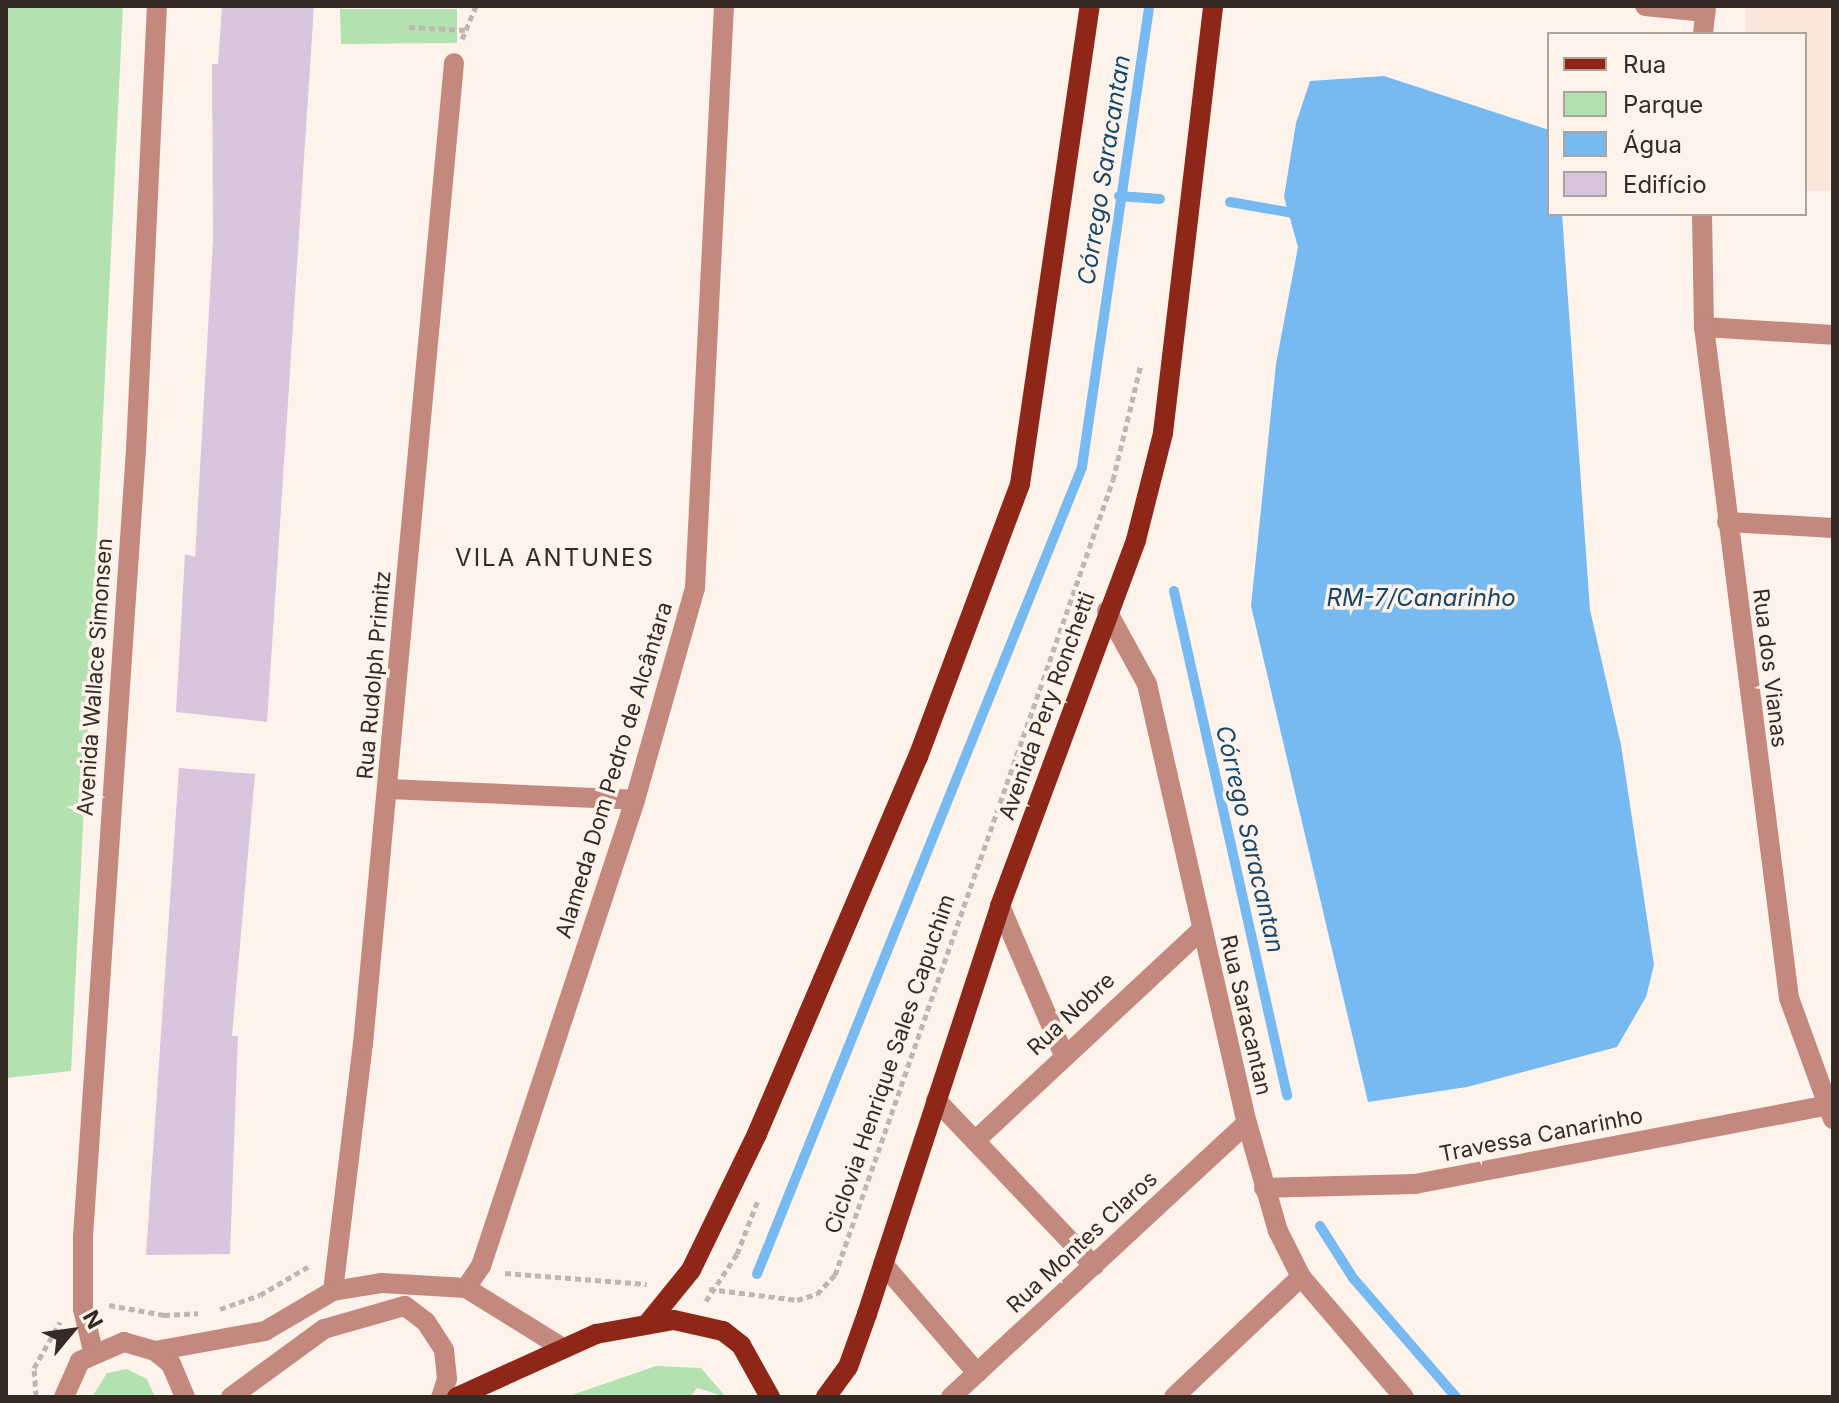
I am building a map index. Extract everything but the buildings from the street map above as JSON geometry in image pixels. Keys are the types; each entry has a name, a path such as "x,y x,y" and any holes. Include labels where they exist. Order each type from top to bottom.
{"main road":[{"path":"648,1323 680,1286 757,1134 918,757 1020,484 1090,6"},
{"name":"Avenida Pery Ronchetti","path":"826,1397 848,1367 1000,906 1107,611 1136,540 1163,433 1213,6"},
{"path":"457,1397 561,1347 648,1323 692,1322 723,1331 751,1357 770,1397"},
{"path":"846,1397 848,1367"}],"street":[{"name":"Avenida Wallace Simonsen","path":"93,1351 83,1309 99,939 136,450 157,6"},
{"name":"Alameda Dom Pedro de Alcântara","path":"466,1288 481,1266 683,648 699,552 724,6"},
{"path":"1645,6 1706,9 1703,32"},
{"name":"Rua Rudolph Primitz","path":"333,1291 334,1257 388,789 454,63"},
{"name":"Rua dos Vianas","path":"1702,216 1704,327 1789,998 1829,1113"},
{"path":"1704,327 1833,335"},
{"path":"1727,522 1833,528"},
{"name":"Rua Saracantan","path":"1107,611 1147,684 1264,1188 1301,1277 1404,1397"},
{"path":"388,789 635,800"},
{"path":"1000,906 1063,1053"},
{"name":"Rua Nobre","path":"977,1139 1063,1053 1202,929"},
{"path":"936,1100 977,1139 1094,1266"},
{"name":"Travessa Canarinho","path":"1264,1188 1415,1184 1829,1113"},
{"name":"Rua Montes Claros","path":"951,1397 1247,1123"},
{"path":"883,1264 977,1373"},
{"path":"1174,1397 1301,1277"},
{"path":"155,1351 265,1331 333,1291 382,1283 466,1288 561,1347"},
{"path":"231,1397 324,1329 405,1306 426,1322 444,1350 447,1379 441,1397"},
{"path":"64,1397 70,1374 93,1351 124,1342 155,1351 171,1364 185,1397"}],"path":[{"path":"454,63 476,6"},
{"path":"409,27 466,30"},
{"name":"Ciclovia Henrique Sales Capuchim","path":"481,1266 508,1274 680,1286 797,1300 817,1294 835,1275 1113,480 1142,356"},
{"path":"36,1397 41,1346 65,1317 104,1304 164,1315 224,1308 334,1257"}],"shaded area":[{"path":"1746,6 1833,6 1833,191 1807,191 1807,32 1746,32"}],"green space":[{"path":"6,6 123,6 71,1071 6,1078"},
{"path":"340,9 457,9 457,43 341,44"},
{"path":"656,1366 701,1368 726,1397 697,1388 690,1397 566,1397"},
{"path":"127,1369 147,1379 155,1397 92,1397 107,1373"}],"water":[{"name":"RM-7/Canarinho","path":"1384,76 1547,129 1547,216 1562,216 1590,610 1621,745 1654,965 1646,997 1617,1047 1467,1087 1368,1102 1251,606 1276,364 1298,247 1284,197 1296,123 1310,81"}],"waterway":[{"path":"757,1274 1082,467 1149,6"},
{"path":"1119,196 1160,199"},
{"path":"1230,202 1299,214"},
{"name":"Córrego Saracantan","path":"1174,591 1287,1095"},
{"name":"Córrego Saracantan","path":"1320,1226 1353,1278 1456,1397"}],"district":[{"name":"VILA ANTUNES","path":"555,558"}]}
